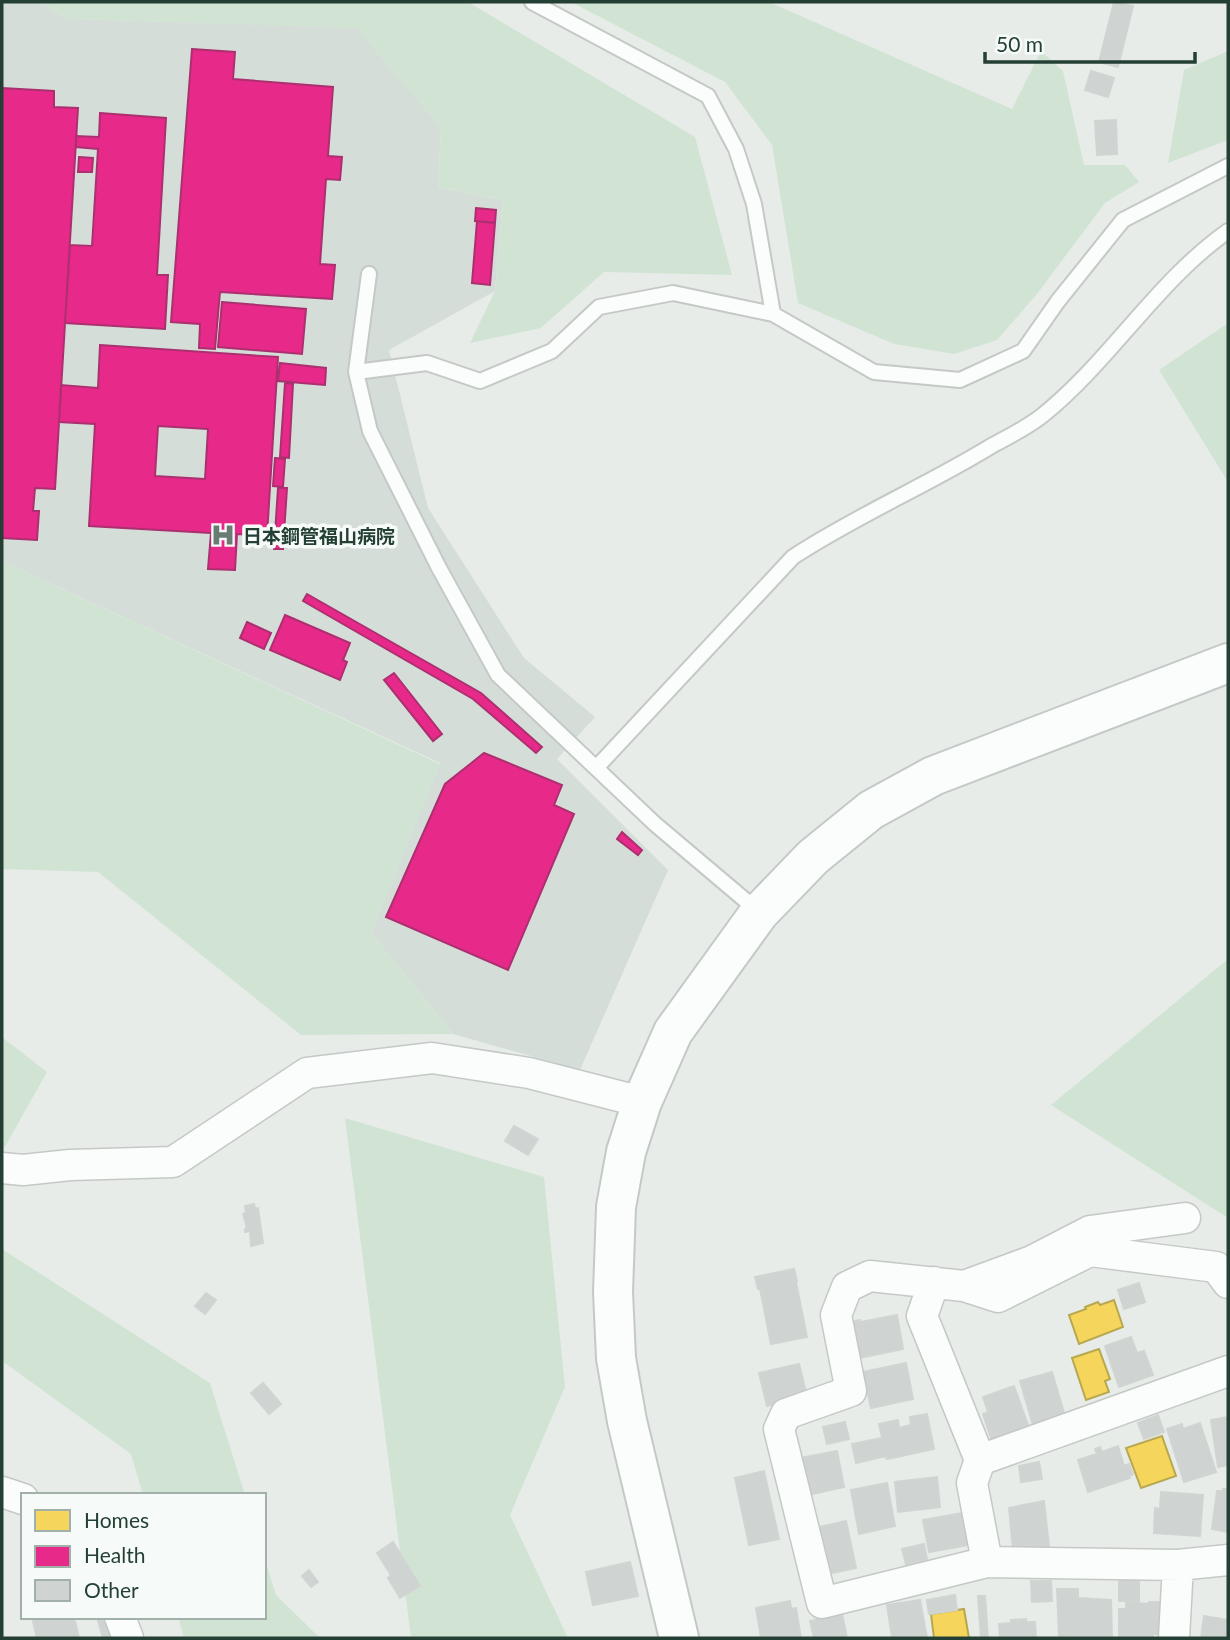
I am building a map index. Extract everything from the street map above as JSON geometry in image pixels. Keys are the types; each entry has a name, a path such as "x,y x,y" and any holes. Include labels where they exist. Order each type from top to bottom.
{"street":[{"path":"679,1638 627,1421 616,1358 613,1292 616,1207 626,1152 642,1102 673,1032 759,913 813,857 861,818 933,776 1228,663"},
{"path":"2,1168 23,1170 70,1165 173,1161 307,1073 432,1058 529,1073 642,1102"},
{"path":"964,1286 1032,1261 1090,1231 1185,1218"},
{"path":"1228,1283 1216,1266 1090,1251 998,1297 964,1286 870,1276 847,1287 836,1315 851,1391 786,1414 779,1429 822,1603 987,1562 1178,1565 1228,1560"},
{"path":"934,1282 922,1316 980,1460 972,1483 987,1562"},
{"path":"980,1460 1228,1371"},
{"path":"2,1492 21,1498"},
{"path":"1174,1638 1178,1565"},
{"path":"121,1619 128,1638"}],"lane":[{"path":"531,2 708,96 736,149 754,204 773,314"},
{"path":"356,372 426,363 480,381 552,351 599,307 673,293 773,314 874,372 960,380 1023,351 1058,301 1123,220 1228,166"},
{"path":"597,767 793,557 831,533 960,466 1042,416 1096,367 1158,295 1216,239 1228,231"},
{"path":"369,274 356,372 370,431 439,568 498,675 655,824 759,913"}],"shaded area":[{"name":"日本鋼管福山病院","path":"2,2 38,2 70,19 356,27 441,127 438,187 503,200 495,291 389,350 428,508 524,658 595,717 557,759 668,870 580,1070 453,1034 371,933 440,763 2,561"}],"green space":[{"path":"38,2 468,2 695,137 732,275 604,272 541,328 470,343 495,291 503,200 438,187 441,127 356,28 70,19"},
{"path":"571,2 769,2 1012,109 1041,51 1063,71 1084,165 1125,165 1139,182 1105,203 1037,294 997,340 954,354 894,344 798,303 772,145 725,82"},
{"path":"1228,51 1228,140 1168,163 1184,70"},
{"path":"1228,323 1228,482 1159,370"},
{"path":"2,561 440,764 371,933 453,1034 301,1035 98,872 2,869"},
{"path":"1228,959 1228,1218 1051,1105"},
{"path":"2,1037 47,1072 2,1152"},
{"path":"345,1118 544,1177 565,1387 510,1515 568,1638 411,1638"},
{"path":"2,1249 210,1383 244,1493 142,1493 131,1454 2,1361"},
{"path":"266,1562 276,1595 320,1638 184,1638 179,1619 266,1619"}],"building: Homes":[{"path":"1114,1300 1123,1327 1079,1344 1069,1315 1098,1302 1100,1305"},
{"path":"1099,1349 1110,1379 1105,1381 1109,1392 1086,1400 1072,1358"},
{"path":"1162,1436 1176,1476 1141,1488 1126,1448"},
{"path":"964,1609 969,1638 934,1638 931,1614"}],"building: Health":[{"path":"192,49 235,52 233,79 333,87 328,156 342,157 340,180 326,179 320,264 335,265 332,299 220,292 215,349 199,348 200,324 171,322"},
{"path":"2,88 54,91 54,107 78,108 55,489 35,488 33,511 39,511 37,540 2,538"},
{"path":"100,113 166,118 157,275 168,275 165,329 65,323 70,245 92,246 98,149 76,147 76,136 99,137"},
{"path":"79,157 93,158 92,172 78,172"},
{"path":"476,208 496,210 495,223 475,221"},
{"path":"477,221 495,223 490,285 472,283"},
{"path":"222,302 306,309 302,354 218,347"},
{"path":"100,345 278,357 267,536 237,534 235,570 208,569 211,533 89,526 95,424 59,422 61,385 98,388","holes":["158,426 208,429 205,479 155,476"]},
{"path":"280,363 326,368 325,385 278,381"},
{"path":"285,383 293,384 289,458 280,457"},
{"path":"275,458 285,459 283,487 273,486"},
{"path":"278,488 287,488 283,549 274,549"},
{"path":"307,594 481,693 542,747 536,753 473,699 303,601"},
{"path":"285,615 350,643 343,660 347,662 340,680 270,650"},
{"path":"247,622 271,633 264,649 240,638"},
{"path":"394,673 442,734 433,741 384,680"},
{"path":"484,753 562,785 554,805 574,814 508,970 386,917 445,784"},
{"path":"622,832 642,850 638,855 617,839"}],"building: Other":[{"path":"1114,2 1133,6 1118,67 1099,62"},
{"path":"1091,71 1114,78 1108,97 1085,90"},
{"path":"1116,120 1117,154 1097,155 1095,121"},
{"path":"514,1126 538,1139 528,1155 505,1141"},
{"path":"254,1204 255,1209 258,1208 263,1243 251,1246 250,1231 245,1232 247,1228 243,1214 246,1213 245,1206"},
{"path":"794,1269 797,1281 758,1289 755,1277"},
{"path":"796,1282 807,1337 771,1344 760,1289"},
{"path":"1139,1283 1145,1302 1124,1309 1118,1290"},
{"path":"206,1293 216,1300 205,1314 195,1306"},
{"path":"897,1315 903,1349 859,1358 855,1338 864,1336 861,1322"},
{"path":"860,1320 864,1336 849,1339 846,1323"},
{"path":"1131,1337 1137,1353 1144,1351 1153,1375 1119,1387 1105,1346"},
{"path":"906,1363 913,1399 871,1408 863,1372"},
{"path":"799,1364 807,1396 767,1406 759,1373"},
{"path":"1052,1372 1065,1416 1033,1425 1020,1381"},
{"path":"263,1383 281,1404 269,1414 251,1393"},
{"path":"1014,1386 1029,1428 992,1441 983,1414 988,1412 983,1397"},
{"path":"927,1414 934,1449 887,1459 879,1424 898,1420 899,1428 911,1425 910,1417"},
{"path":"1158,1415 1164,1432 1144,1439 1138,1423"},
{"path":"1228,1417 1228,1465 1218,1467 1211,1420"},
{"path":"845,1422 849,1439 827,1444 823,1427"},
{"path":"1200,1423 1216,1472 1184,1482 1167,1429 1182,1424 1183,1429"},
{"path":"882,1438 886,1456 856,1463 852,1444"},
{"path":"1118,1446 1124,1466 1129,1464 1133,1474 1130,1478 1088,1492 1078,1460 1097,1454 1095,1449 1100,1447 1102,1452"},
{"path":"837,1451 844,1487 803,1496 795,1459"},
{"path":"1039,1462 1042,1479 1021,1482 1019,1466"},
{"path":"764,1471 779,1539 749,1545 735,1478"},
{"path":"937,1477 940,1507 898,1512 895,1482"},
{"path":"887,1483 895,1526 859,1534 851,1490"},
{"path":"1228,1489 1228,1532 1212,1529 1217,1491"},
{"path":"1161,1492 1203,1495 1200,1536 1154,1533 1155,1508 1160,1509"},
{"path":"1044,1501 1049,1546 1013,1550 1009,1508"},
{"path":"963,1513 969,1545 929,1552 923,1520"},
{"path":"846,1521 856,1568 827,1574 811,1529"},
{"path":"393,1542 420,1586 400,1598 388,1578 391,1575 377,1553"},
{"path":"924,1544 927,1559 906,1564 902,1549"},
{"path":"630,1562 638,1596 593,1605 586,1572"},
{"path":"309,1570 318,1582 311,1587 302,1576"},
{"path":"1119,1579 1139,1579 1139,1601 1119,1601"},
{"path":"1031,1581 1051,1581 1052,1601 1032,1602"},
{"path":"1057,1589 1078,1589 1078,1598 1111,1600 1112,1636 1059,1637"},
{"path":"955,1595 957,1610 929,1614 927,1600"},
{"path":"978,1596 985,1596 988,1638 981,1638"},
{"path":"920,1600 927,1638 892,1638 887,1605"},
{"path":"790,1601 791,1609 796,1608 801,1638 761,1638 756,1608"},
{"path":"1126,1602 1162,1602 1161,1634 1153,1634 1152,1638 1119,1638 1119,1609 1126,1609"},
{"path":"842,1614 847,1638 814,1638 810,1621"},
{"path":"1204,1616 1228,1620 1228,1638 1201,1638"},
{"path":"32,1619 74,1619 79,1638 37,1638"},
{"path":"98,1619 111,1619 115,1635 103,1638"},
{"path":"1026,1619 1026,1622 1035,1622 1036,1638 1000,1638 999,1624"}],"place":[{"name":"日本鋼管福山病院","path":"223,535"}]}
